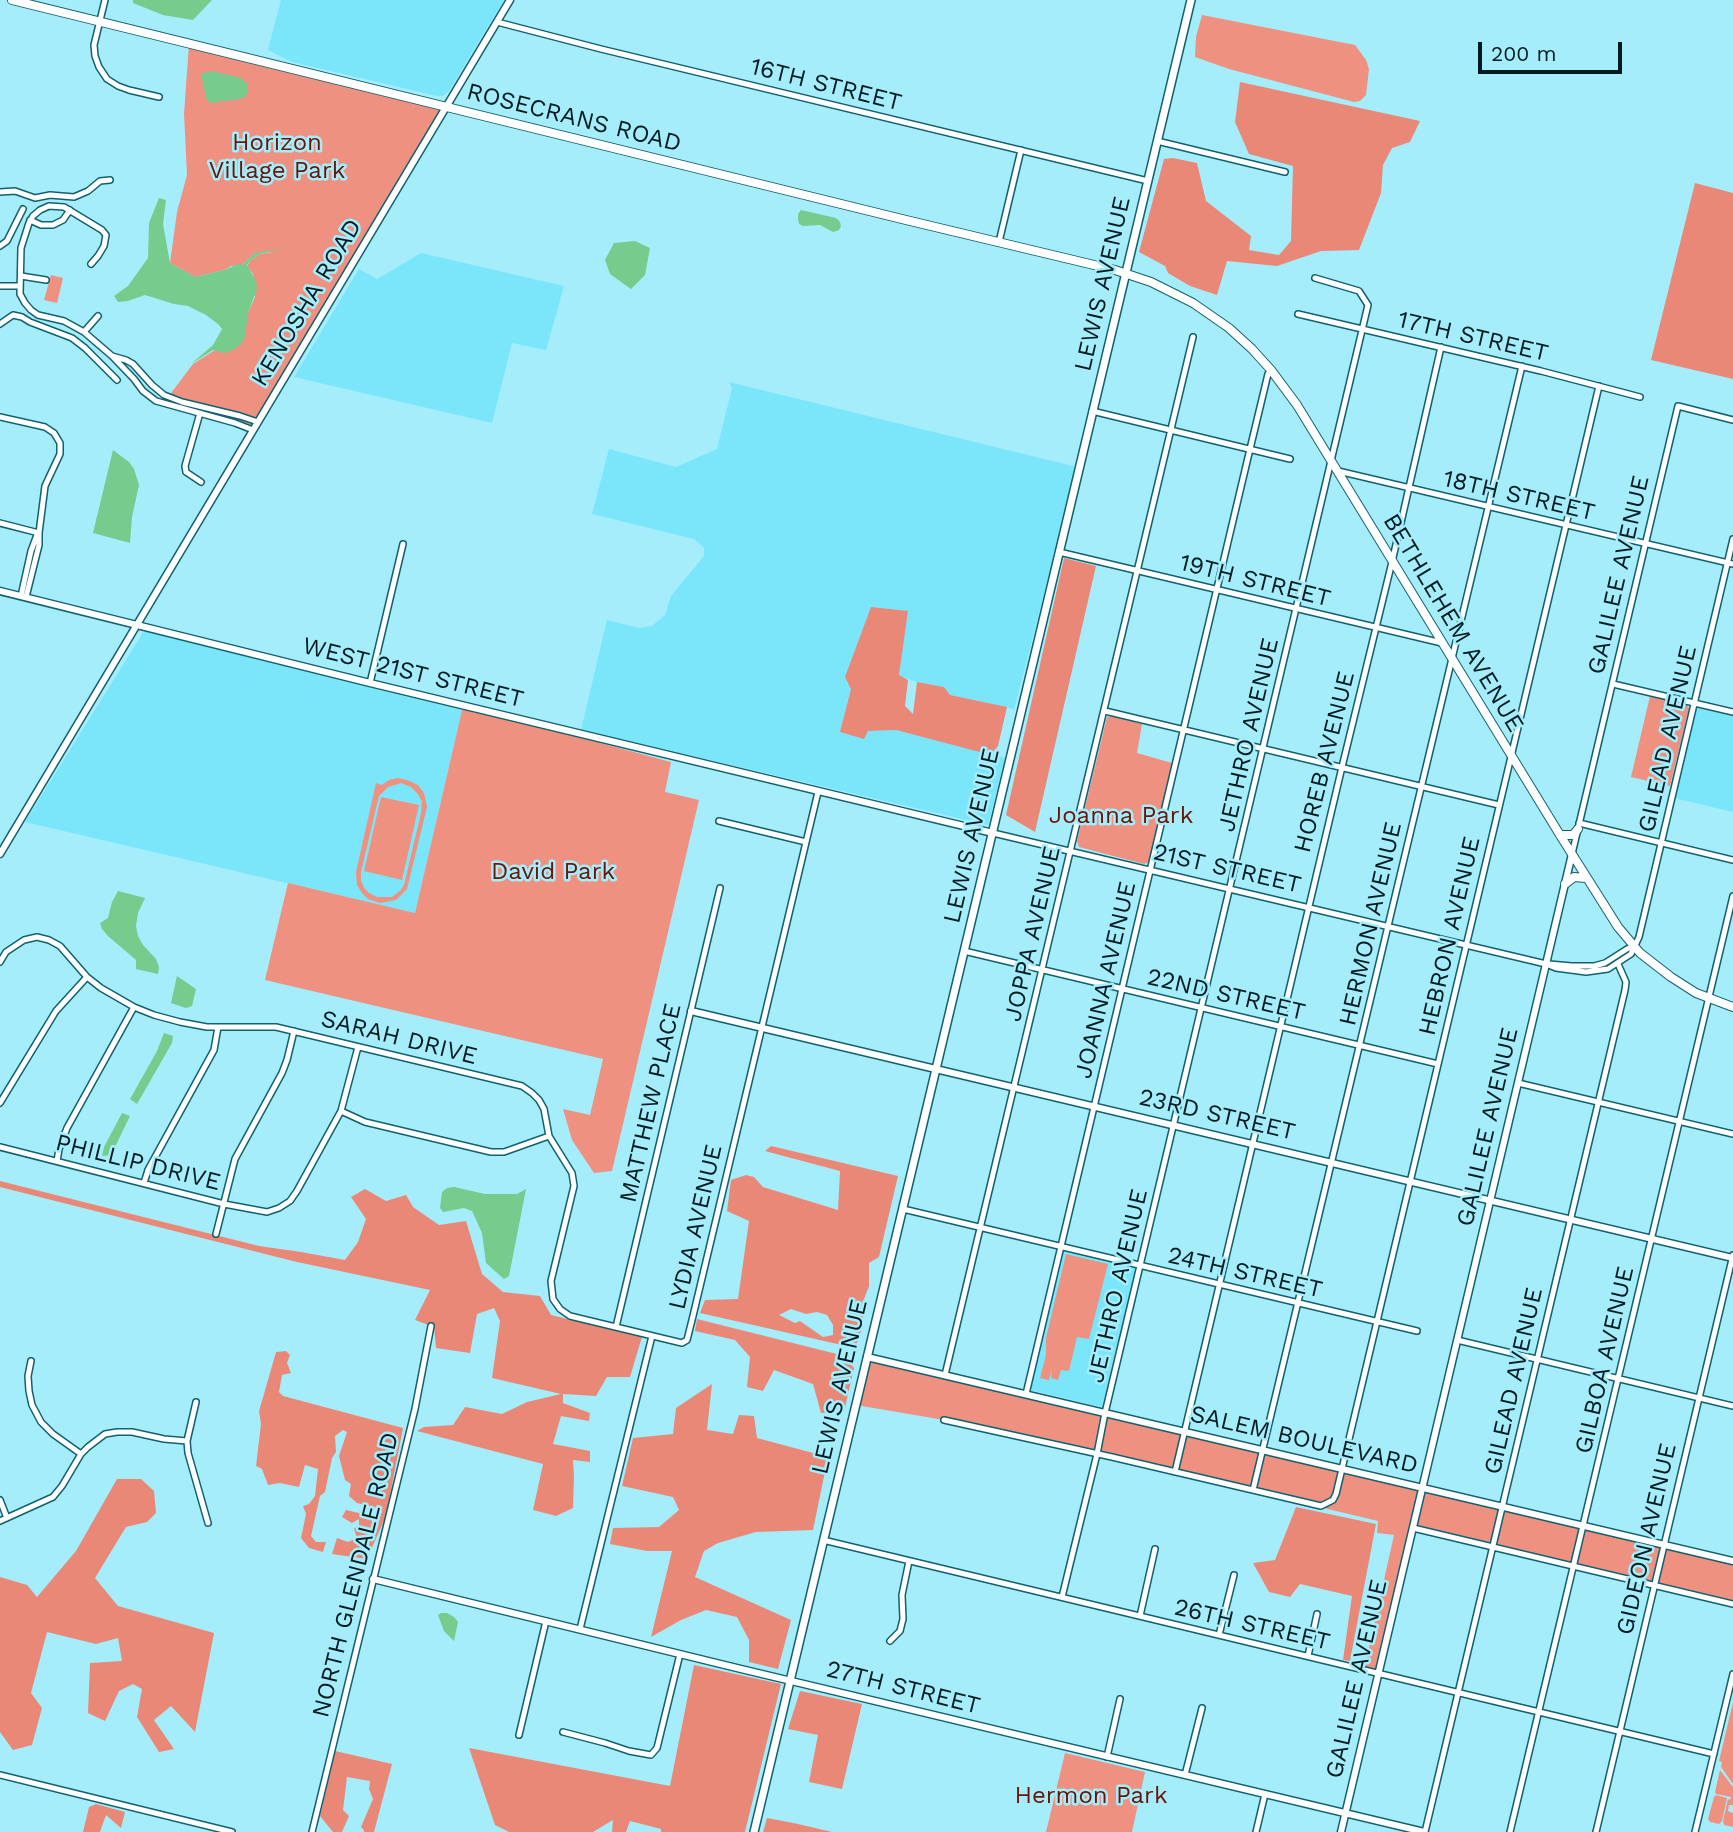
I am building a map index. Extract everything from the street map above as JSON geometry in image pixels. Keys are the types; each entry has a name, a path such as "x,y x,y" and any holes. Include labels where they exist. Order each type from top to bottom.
{"main road":[{"name":"ROSECRANS ROAD","path":"12,0 1126,273"},
{"name":"LEWIS AVENUE","path":"754,1832 1191,0"},
{"name":"BETHLEHEM AVENUE","path":"1126,273 1193,303 1228,328 1271,370 1297,405 1608,912 1634,946 1655,966 1671,978 1709,998 1733,1007"},
{"path":"1560,835 1573,835 1578,826"},
{"path":"1565,884 1574,877 1586,878"}],"street":[{"path":"105,0 96,37 96,62 112,83 159,97"},
{"name":"KENOSHA ROAD","path":"0,854 510,0"},
{"name":"16TH STREET","path":"497,22 1148,181"},
{"path":"1157,141 1285,172"},
{"path":"999,242 1021,150"},
{"path":"0,192 15,191 35,198 47,195 74,197 88,191 100,181 110,180"},
{"path":"47,195 49,206"},
{"path":"91,264 104,246 106,234 70,210 57,205 40,210 30,220 21,248 20,294 24,303 38,315 64,321 84,332 156,401 253,430"},
{"path":"0,246 7,241 23,209"},
{"path":"30,220 41,225 53,225 63,219 70,210"},
{"path":"7,241 21,248"},
{"path":"20,276 46,280"},
{"path":"1315,278 1353,288 1364,297 1371,292"},
{"path":"0,286 20,286"},
{"name":"JETHRO AVENUE","path":"1062,1597 1368,305 1364,297"},
{"name":"17TH STREET","path":"1298,314 1522,366 1640,397"},
{"path":"0,324 13,315 72,338 117,380"},
{"path":"84,332 98,316"},
{"path":"50,330 54,318"},
{"name":"JOPPA AVENUE","path":"946,1375 1193,337"},
{"name":"HOREB AVENUE","path":"1175,1472 1441,348"},
{"path":"112,356 133,364 164,395 258,422"},
{"name":"HERMON AVENUE","path":"1253,1490 1522,366"},
{"name":"JOANNA AVENUE","path":"1026,1394 1271,370"},
{"name":"HEBRON AVENUE","path":"1336,1494 1600,386"},
{"name":"GALILEE AVENUE","path":"1341,1832 1678,406 1733,420"},
{"path":"1092,411 1290,459"},
{"path":"200,413 185,466 186,472 201,482"},
{"path":"0,417 45,427 54,433 60,443 60,454 45,486 38,533 39,545 24,597"},
{"name":"18TH STREET","path":"1338,471 1730,563"},
{"path":"0,523 38,533"},
{"name":"GILEAD AVENUE","path":"1634,946 1639,937 1730,563 1733,539"},
{"path":"370,683 403,544"},
{"name":"19TH STREET","path":"1059,552 1442,643"},
{"name":"WEST 21ST STREET","path":"0,591 818,792"},
{"path":"1613,684 1733,712"},
{"path":"1105,711 1499,805"},
{"name":"21ST STREET","path":"818,792 1556,968 1586,972 1608,969 1616,962"},
{"name":"LYDIA AVENUE","path":"580,1629 652,1336 682,1343 687,1340 818,792"},
{"path":"719,821 806,842"},
{"path":"1578,826 1661,842 1733,860"},
{"name":"MATTHEW PLACE","path":"616,1327 720,888"},
{"name":"GILBOA AVENUE","path":"1510,1832 1733,896"},
{"name":"SARAH DRIVE","path":"0,962 6,952 24,940 37,937 49,940 60,946 87,977 134,1007 180,1022 218,1027 260,1026 294,1031 522,1086 539,1100"},
{"path":"1616,962 1626,949 1634,946"},
{"name":"22ND STREET","path":"964,951 1438,1064"},
{"name":"GILEAD AVENUE","path":"1424,1832 1625,990 1626,982 1616,962"},
{"path":"0,1103 56,1011 87,977"},
{"path":"57,1161 67,1128 134,1007"},
{"name":"23RD STREET","path":"691,1012 1733,1257"},
{"path":"144,1183 148,1170 214,1050 218,1027"},
{"path":"216,1234 235,1159 282,1073 294,1031"},
{"path":"358,1046 341,1111 365,1122 491,1152 503,1152 549,1136"},
{"path":"1518,1083 1733,1134"},
{"path":"546,1094 539,1100 544,1109 549,1136 572,1172 574,1186 551,1281 553,1300 570,1316 652,1336"},
{"name":"PHILLIP DRIVE","path":"0,1147 224,1204 267,1212 290,1201 341,1111"},
{"name":"24TH STREET","path":"903,1209 1417,1331"},
{"name":"GIDEON AVENUE","path":"1596,1832 1733,1257"},
{"name":"NORTH GLENDALE ROAD","path":"312,1832 415,1409 431,1326"},
{"path":"1457,1340 1733,1406"},
{"name":"SALEM BOULEVARD","path":"867,1357 1733,1561"},
{"path":"31,1361 29,1391 41,1422 80,1454"},
{"path":"196,1402 187,1441 188,1453 208,1523"},
{"name":"SALEM BOULEVARD","path":"944,1420 1321,1506 1329,1503 1336,1494"},
{"path":"0,1521 53,1497 80,1454 105,1434 132,1432 187,1441"},
{"path":"0,1500 7,1518"},
{"path":"1412,1528 1733,1604"},
{"name":"26TH STREET","path":"823,1540 1714,1754"},
{"path":"1140,1616 1155,1549"},
{"path":"890,1641 900,1632 903,1619 902,1595 909,1561"},
{"path":"1219,1635 1234,1575"},
{"name":"27TH STREET","path":"373,1579 1424,1832"},
{"path":"1308,1656 1317,1614"},
{"path":"519,1735 546,1621"},
{"path":"563,1732 652,1755 657,1748 680,1654"},
{"path":"1695,1832 1733,1674"},
{"path":"1107,1756 1120,1699"},
{"path":"1185,1775 1202,1708"},
{"path":"0,1775 232,1832"},
{"path":"1256,1832 1265,1794"}],"shaded area":[{"path":"133,0 212,0 193,20 163,15 133,3"},
{"path":"281,0 504,0 449,91 443,96 437,96 292,62 268,50"},
{"path":"211,71 241,78 248,85 245,97 210,103 206,98 201,74"},
{"path":"1240,82 1420,121 1410,142 1392,148 1383,165 1381,193 1359,250 1321,251 1277,266 1227,261 1217,295 1190,286 1168,273 1165,266 1139,252 1164,159 1173,158 1197,163 1206,201 1251,236 1249,250 1279,255 1291,241 1293,166 1249,154 1235,122"},
{"path":"1695,183 1733,193 1733,379 1651,360"},
{"path":"159,198 166,200 163,224 170,263 195,277 242,265 255,253 283,248 260,254 247,265 256,281 257,289 241,344 224,353 213,350 191,364 213,345 222,329 218,324 188,306 145,295 118,302 114,296 128,286 148,258 149,223"},
{"path":"801,210 836,218 841,226 833,232 820,225 803,226 798,219"},
{"path":"635,241 650,248 645,275 631,289 610,274 605,260 614,243"},
{"path":"421,253 564,286 546,350 512,343 492,423 294,377 359,269 377,279"},
{"path":"729,382 1077,467 1014,710 950,695 943,687 899,676 907,611 851,689 841,732 896,730 1005,758 988,825 581,730 607,620 639,628 652,626 665,615 671,596 704,556 704,548 694,539 592,514 609,449 676,467 717,449 732,388"},
{"path":"113,450 129,462 139,485 130,543 93,533"},
{"path":"1064,558 1096,566 1035,832 1006,815"},
{"path":"871,607 908,611 899,675 908,680 905,706 913,714 917,682 944,687 950,695 1007,707 998,746 991,755 896,730 868,731 864,739 840,732 851,689 845,677"},
{"path":"144,631 463,706 415,913 25,822"},
{"path":"1698,708 1733,716 1733,812 1674,798"},
{"path":"118,891 145,898 136,926 143,945 156,959 158,974 136,969 136,960 102,929 100,923 108,918"},
{"path":"177,976 196,989 192,1006 186,1008 171,1003"},
{"path":"164,1033 173,1036 172,1043 137,1104 130,1099"},
{"path":"122,1113 130,1116 111,1155 102,1156 104,1147"},
{"path":"771,1146 898,1176 879,1257 869,1263 869,1286 861,1307 864,1323 855,1348 700,1313 705,1300 738,1299 749,1221 727,1211 731,1180 746,1175 754,1177 763,1187 838,1210 840,1171 765,1151","holes":["791,1309 806,1314 817,1312 827,1315 833,1325 833,1335 823,1337 800,1321 795,1323 779,1315"]},
{"path":"0,1181 259,1246 345,1260 358,1242 366,1219 351,1197 365,1189 386,1201 406,1195 413,1207 439,1225 466,1221 482,1274 503,1292 540,1296 551,1315 642,1337 630,1377 607,1377 596,1396 563,1394 563,1403 590,1413 589,1421 561,1416 553,1444 590,1451 590,1462 573,1460 573,1508 556,1516 533,1510 543,1464 417,1431 424,1427 453,1425 465,1407 502,1414 527,1402 561,1394 492,1378 500,1321 494,1308 477,1314 470,1353 436,1348 434,1327 415,1320 430,1290 297,1262 0,1187"},
{"path":"454,1187 485,1194 517,1194 526,1189 509,1276 504,1279 486,1263 482,1233 472,1211 464,1208 443,1212 440,1208 442,1192"},
{"path":"1063,1250 1136,1268 1102,1407 1030,1390"},
{"path":"697,1319 845,1356 854,1368 844,1412 821,1413 813,1384 774,1370 763,1391 747,1387 750,1357 735,1340 695,1331"},
{"path":"286,1351 290,1355 287,1363 291,1373 282,1375 279,1392 283,1396 403,1428 386,1516 367,1559 332,1554 337,1538 348,1542 357,1538 354,1529 359,1525 359,1519 352,1523 342,1517 346,1510 372,1516 382,1513 381,1509 357,1503 349,1496 351,1484 345,1480 339,1456 347,1432 343,1430 335,1436 336,1452 332,1458 325,1492 320,1496 311,1536 316,1542 326,1542 323,1552 309,1548 301,1538 306,1514 303,1506 309,1504 315,1496 318,1469 305,1465 299,1487 280,1483 268,1485 262,1469 256,1466 261,1424 259,1411 276,1352"},
{"path":"712,1384 707,1430 733,1434 739,1415 754,1416 757,1438 828,1457 813,1530 756,1532 718,1543 704,1551 695,1577 791,1620 778,1669 749,1662 749,1640 737,1617 706,1610 651,1637 672,1551 647,1551 610,1544 613,1528 659,1527 679,1510 673,1497 622,1486 633,1438 673,1434 676,1408"},
{"path":"117,1479 141,1479 154,1491 156,1513 147,1522 126,1527 95,1578 118,1606 214,1633 195,1732 171,1706 154,1720 174,1749 159,1752 137,1717 142,1689 133,1684 119,1691 105,1721 88,1713 90,1663 122,1661 118,1638 96,1644 47,1632 31,1693 42,1708 32,1745 13,1750 0,1732 0,1577 27,1585 37,1597 76,1551"},
{"path":"1296,1507 1376,1524 1350,1661 1343,1660 1352,1596 1300,1584 1290,1597 1269,1592 1253,1563 1275,1560"},
{"path":"447,1613 458,1622 454,1641 444,1631 438,1615"},
{"path":"694,1665 781,1684 745,1832 661,1832 661,1829 630,1821 626,1832 612,1832 613,1820 593,1832 509,1832 495,1825 469,1748 670,1786"},
{"path":"800,1691 862,1704 842,1789 809,1782 818,1735 788,1729"},
{"path":"335,1751 392,1764 374,1832 364,1832 361,1827 373,1799 369,1789 370,1781 347,1777 343,1810 349,1816 342,1832 333,1832 320,1816"},
{"path":"96,1804 125,1812 121,1828 106,1815 100,1832 83,1832 89,1807"},
{"path":"767,1818 798,1824 832,1832 763,1832"}],"green space":[{"path":"1202,15 1355,45 1369,69 1366,95 1360,101 1354,102 1229,69 1195,57 1196,37"},
{"name":"Horizon Village Park","path":"189,44 448,106 256,426 165,401 193,364 215,350 224,353 255,297 253,274 247,266 260,254 273,252 255,253 242,265 195,277 170,263 177,212 187,175 184,114"},
{"path":"51,275 63,278 57,303 44,300"},
{"path":"1650,696 1687,705 1689,708 1670,786 1631,777"},
{"name":"David Park","path":"463,706 671,762 665,792 699,800 612,1171 594,1173 572,1140 563,1109 590,1115 603,1059 265,980 288,883 415,913"},
{"name":"Joanna Park","path":"1107,717 1142,724 1137,753 1172,763 1149,862 1144,864 1079,847 1077,841"},
{"path":"398,778 418,785 424,793 427,807 407,889 396,900 380,903 368,899 362,893 357,885 356,872 376,783 382,785","holes":["401,783 411,787 422,802 404,885 392,897 377,897 364,888 361,872 379,796 388,787"]},
{"path":"381,797 419,805 402,880 364,871"},
{"path":"1066,1254 1108,1264 1089,1339 1077,1337 1069,1371 1061,1370 1058,1380 1051,1378 1052,1369 1049,1380 1040,1378 1046,1355 1046,1338"},
{"path":"867,1357 1733,1561 1733,1604 1413,1528 1378,1673 1364,1670 1394,1535 1377,1533 1378,1521 944,1420 856,1405"},
{"path":"1733,1702 1733,1784 1719,1761"},
{"name":"Hermon Park","path":"1065,1753 1145,1772 1132,1832 1046,1832"},
{"path":"1720,1770 1733,1787 1733,1805 1729,1805 1728,1811 1733,1813 1733,1827 1724,1825 1723,1821 1728,1799 1731,1797 1715,1792"},
{"path":"1716,1795 1727,1798 1719,1824 1708,1819"}]}
